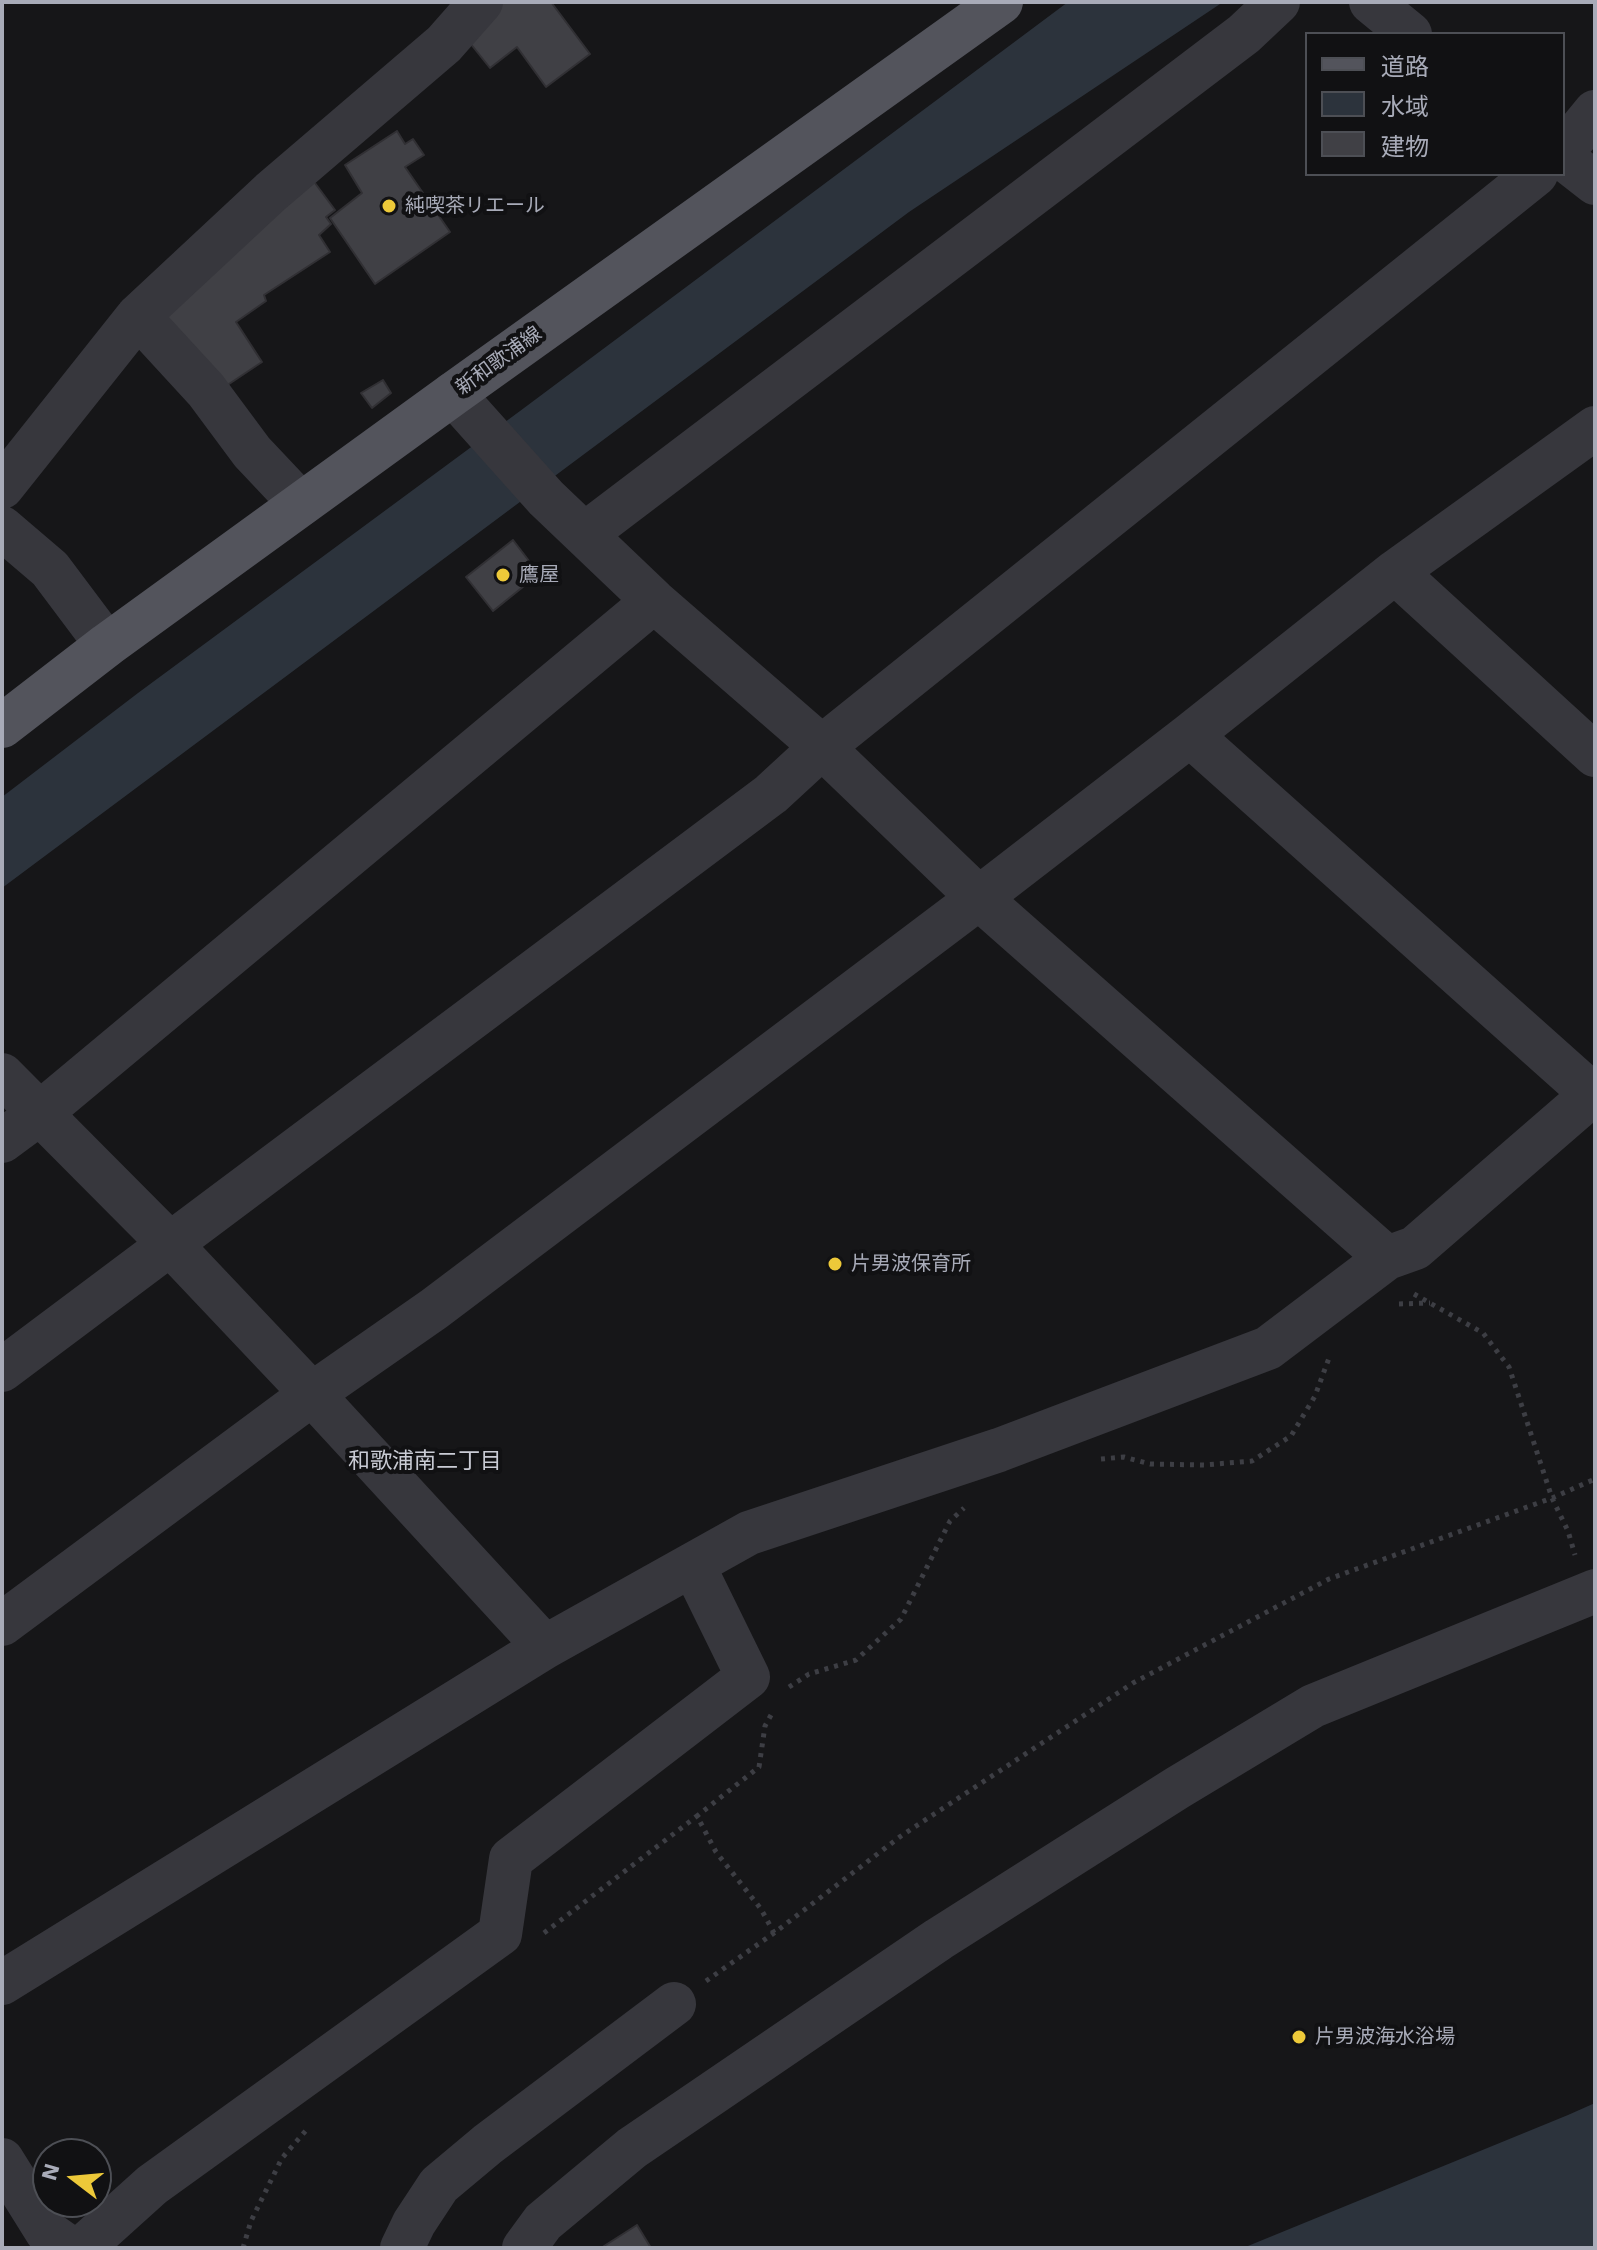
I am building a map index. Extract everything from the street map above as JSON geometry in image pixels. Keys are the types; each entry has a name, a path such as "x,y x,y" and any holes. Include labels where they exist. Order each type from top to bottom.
{"main road":[{"name":"新和歌浦線","path":"2,726 107,645 301,504 1001,2"}],"street":[{"path":"2,487 138,316 271,192 444,44 481,2"},
{"path":"585,534 1244,34 1278,2"},
{"path":"1371,2 1408,32"},
{"path":"1565,149 1595,112"},
{"path":"1565,160 1595,183"},
{"path":"2,1370 771,794 822,747 1534,176"},
{"path":"138,316 206,390 252,452 301,504"},
{"path":"453,394 546,498 654,601 822,747 1384,1276"},
{"path":"2,1624 312,1394 434,1309 979,898 1395,572 1595,428"},
{"path":"2,528 50,569 107,645"},
{"path":"1395,572 1595,755"},
{"path":"2,1141 40,1113 654,601"},
{"path":"2,1983 545,1647 749,1533 999,1450 1268,1348 1384,1276 1594,1093 1190,735"},
{"path":"2,1075 171,1245 545,1647"},
{"path":"82,2248 152,2185 500,1934 511,1859 748,1677 693,1565"},
{"path":"524,2248 543,2222 632,2148 939,1939 1177,1788 1313,1706 1595,1591"},
{"path":"402,2248 439,2185 488,2144 674,2004"},
{"path":"2,2160 47,2232 70,2248"}],"path":[{"path":"1384,1276 1430,1303"},
{"path":"1384,1276 1483,1333 1509,1367 1552,1498 1568,1531"},
{"path":"1092,1460 1124,1457 1150,1464 1204,1465 1252,1461 1291,1436 1315,1396 1332,1350"},
{"path":"674,2004 774,1933 901,1836 1133,1683 1329,1579 1552,1498 1595,1479"},
{"path":"780,1693 809,1674 856,1660 901,1619 950,1521 972,1501"},
{"path":"774,1933 761,1909 716,1852 697,1816 759,1767 765,1726 775,1704"}],"water":[{"path":"1068,2 1223,2 909,212 2,888 2,797"},
{"path":"1595,2103 1595,2248 1243,2248 1568,2115"}],"building":[{"path":"501,2 551,2 590,54 546,87 517,47 490,68 462,33"},
{"name":"純喫茶リエール","path":"397,131 405,144 413,139 424,155 405,167 450,232 375,284 330,218 362,193 345,165"},
{"path":"312,179 335,210 326,217 331,224 319,235 330,252 264,295 266,301 236,322 262,362 223,388 160,315"},
{"path":"383,380 391,393 372,408 361,393"},
{"name":"鷹屋","path":"513,540 539,574 493,611 466,577"},
{"path":"637,2225 651,2248 601,2248"}],"place":[{"name":"純喫茶リエール","path":"389,206"},
{"name":"鷹屋","path":"503,575"},
{"name":"片男波保育所","path":"835,1264"},
{"name":"片男波海水浴場","path":"1299,2037"}],"district":[{"name":"和歌浦南二丁目","path":"425,1462"}]}
